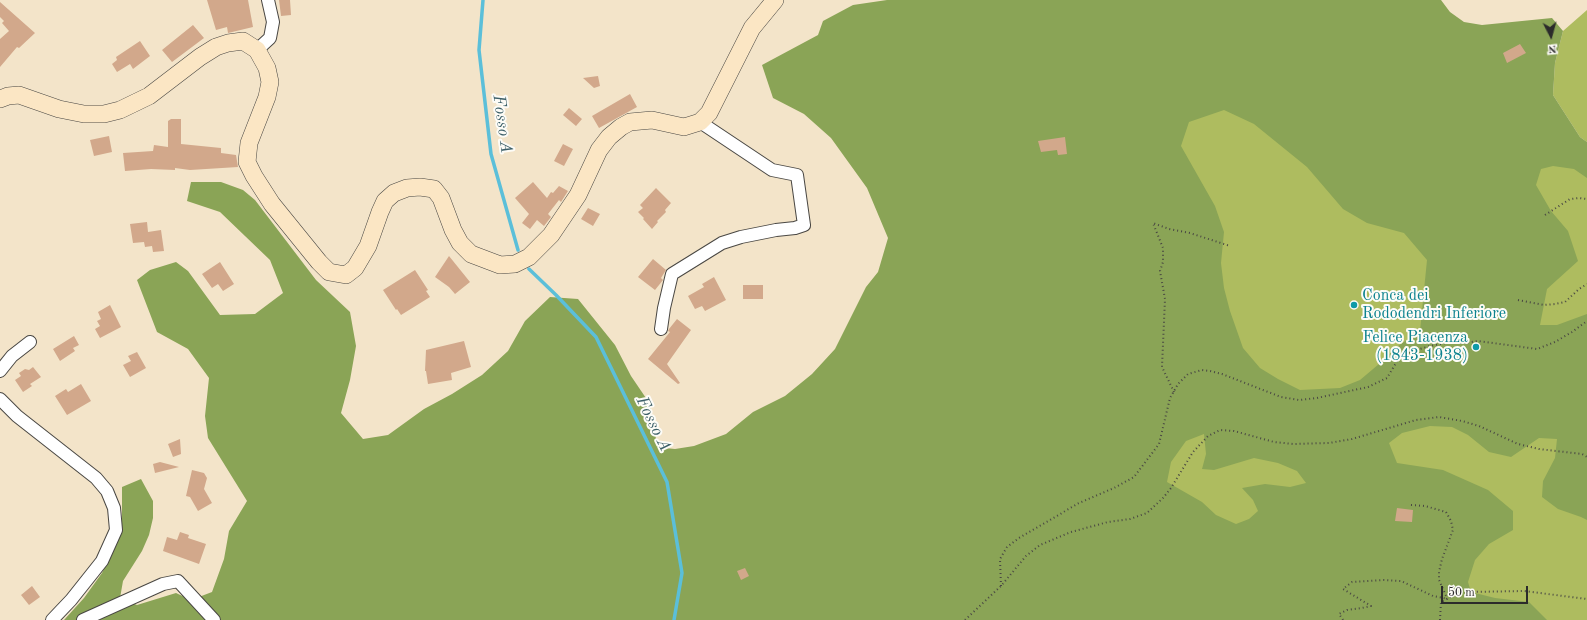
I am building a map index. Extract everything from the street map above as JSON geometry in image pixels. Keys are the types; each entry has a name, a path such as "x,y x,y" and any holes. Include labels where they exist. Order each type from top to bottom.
{"street":[{"path":"257,50 270,38 272,30 273,22 268,0"},
{"path":"0,99 8,96 19,95 59,109 84,114 104,114 120,110 136,103 165,84 200,57 216,48 228,43 244,41 257,50 267,68 270,82 268,97 249,143 247,162 272,204 319,262 329,272 346,275 355,268 368,246 385,201 394,193 401,190 420,187 434,189 441,198 453,230 460,243 471,254 500,265 515,264 529,257 551,235 578,195 599,150 609,137 621,127 630,122 652,120 684,127 700,122 709,113 752,28 775,0"},
{"path":"661,330 664,308 672,274 722,243 741,237 795,228 804,225 797,175 772,170 700,122"},
{"path":"0,371 12,356 30,342"},
{"path":"0,399 18,416 96,478 107,491 114,508 116,530 102,561 71,600 52,620"},
{"path":"83,620 163,584 178,581 214,620"}],"path":[{"path":"1545,215 1570,199 1587,199"},
{"path":"1174,392 1162,367 1165,299 1160,271 1163,262 1163,248 1153,223 1230,246"},
{"path":"1518,300 1544,305 1565,302 1587,284"},
{"path":"1002,586 1000,559 1007,547 1019,538 1079,503 1114,488 1134,477 1159,444 1170,398 1178,384 1188,374 1202,370 1222,374 1281,397 1299,400 1317,398 1368,387 1387,378 1399,358 1410,352 1430,346 1446,343 1478,341 1537,349 1572,332 1587,321"},
{"path":"965,620 1002,586 1026,556 1040,546 1071,532 1108,522 1130,519 1147,513 1167,493 1193,452 1208,436 1220,430 1234,431 1280,443 1329,443 1352,439 1416,420 1439,417 1480,426 1518,444 1539,449 1582,454 1587,456"},
{"path":"1412,504 1446,512 1451,521 1453,530 1439,572 1439,580 1442,590 1448,599"},
{"path":"1343,620 1339,614 1347,610 1371,606 1344,589 1352,582 1384,580 1401,581 1433,596 1448,599"},
{"path":"1440,620 1441,602 1456,594 1468,592 1524,591 1587,599"}],"green space":[{"path":"887,0 1441,0 1450,12 1464,22 1482,25 1552,18 1563,31 1555,63 1553,95 1580,137 1587,142 1587,178 1574,169 1553,166 1541,169 1536,185 1551,211 1568,231 1578,261 1547,289 1540,325 1557,325 1587,314 1587,520 1558,509 1542,497 1543,481 1555,458 1557,439 1539,438 1511,457 1489,452 1468,435 1452,427 1430,426 1402,433 1389,443 1397,463 1443,470 1488,490 1513,511 1513,530 1489,544 1475,560 1468,582 1471,592 1495,598 1529,602 1547,620 64,620 84,598 102,573 118,540 122,521 122,487 141,479 153,501 153,518 149,535 142,551 123,581 120,598 137,605 176,593 191,600 212,592 224,559 229,531 247,501 208,438 205,416 209,378 188,349 157,332 137,280 150,270 176,262 188,271 220,315 255,314 283,293 270,260 220,212 187,201 191,182 221,182 243,190 255,200 316,280 350,312 356,346 350,380 341,413 363,439 388,435 424,409 452,394 482,375 508,351 525,321 550,297 578,299 615,345 631,376 650,404 656,439 665,448 675,449 694,446 726,434 753,412 785,396 812,374 835,349 866,287 878,272 888,238 867,188 831,138 804,114 773,98 762,65 818,35 823,21 853,5","holes":["1224,110 1254,124 1307,167 1343,209 1367,223 1404,233 1427,260 1420,331 1398,346 1360,380 1340,388 1300,390 1260,368 1243,348 1230,311 1224,288 1221,263 1224,232 1215,206 1181,146 1189,122","1204,434 1206,454 1202,469 1214,470 1254,458 1278,463 1297,471 1306,483 1290,487 1265,484 1242,488 1253,500 1258,511 1249,519 1236,524 1216,515 1202,502 1167,482 1171,462 1186,441"]},
{"path":"1587,10 1587,142 1580,137 1553,95 1555,63 1563,31"},
{"path":"1519,76 1587,161 1587,620 970,620 1143,105"}],"building":[{"path":"207,0 248,0 253,27 228,33 227,27 216,30"},
{"path":"279,0 290,0 291,15 281,16"},
{"path":"0,2 35,33 19,48 17,47 0,67 0,39 9,31 2,23 4,21 0,17"},
{"path":"193,25 204,38 172,62 162,50"},
{"path":"140,41 150,56 133,69 130,64 117,72 112,64 117,60 116,57"},
{"path":"1520,44 1526,53 1507,63 1503,53"},
{"path":"598,76 600,86 594,88 583,78"},
{"path":"630,94 637,107 599,128 592,116"},
{"path":"569,108 582,119 576,126 563,115"},
{"path":"171,119 181,119 181,144 221,148 221,153 236,155 238,167 190,170 175,168 175,170 151,169 125,171 123,153 153,151 154,145 168,147 168,121"},
{"path":"109,136 112,152 94,156 90,140"},
{"path":"1065,137 1067,154 1058,155 1057,150 1041,152 1038,141"},
{"path":"563,144 573,149 564,166 554,161"},
{"path":"533,182 547,198 551,192 553,193 559,186 568,191 561,202 559,200 548,214 551,217 544,226 537,220 530,229 522,223 529,214 515,198"},
{"path":"656,188 671,203 665,210 666,212 657,221 658,222 652,229 638,212 643,208 640,205"},
{"path":"588,208 600,214 593,226 581,219"},
{"path":"147,222 148,232 161,230 164,251 153,252 152,246 145,247 144,242 133,243 130,224"},
{"path":"449,256 470,282 455,294 449,287 435,277"},
{"path":"653,259 666,270 661,278 663,280 655,290 638,277"},
{"path":"220,262 234,284 223,291 218,284 212,288 202,274"},
{"path":"415,270 428,290 426,291 430,297 401,315 383,290"},
{"path":"714,277 726,300 705,311 702,306 695,309 688,296 704,287 702,284"},
{"path":"743,285 763,285 763,299 743,299"},
{"path":"110,305 121,327 100,338 95,329 100,326 97,321 101,319 98,312"},
{"path":"677,319 691,330 667,364 680,383 678,384 648,359 670,332 668,331 669,329"},
{"path":"74,336 79,345 73,348 75,351 60,361 53,349"},
{"path":"464,341 471,367 451,373 452,380 428,384 425,371 426,350"},
{"path":"137,352 146,368 130,377 123,365 131,361 128,356"},
{"path":"33,367 41,377 30,384 32,386 23,392 15,380 21,376 19,373 25,369 29,370"},
{"path":"81,384 91,401 67,415 55,396 66,389 68,392"},
{"path":"180,439 181,454 173,457 168,444"},
{"path":"160,462 179,467 155,473 153,464"},
{"path":"192,470 204,473 207,478 204,489 212,503 198,511 190,497 186,496"},
{"path":"1397,508 1413,510 1412,522 1395,521"},
{"path":"180,532 189,535 188,538 206,544 199,564 163,551 167,537 177,540"},
{"path":"745,568 749,576 741,580 737,571"},
{"path":"32,586 40,597 29,605 21,595"}],"waterway":[{"name":"Fosso A","path":"483,0 479,50 491,154 518,250"},
{"name":"Fosso A","path":"529,269 596,337 667,482 682,573 674,620"}],"place":[{"name":"Conca dei Rododendri Inferiore","path":"1354,305"},
{"name":"Felice Piacenza (1843-1938)","path":"1476,347"}]}
